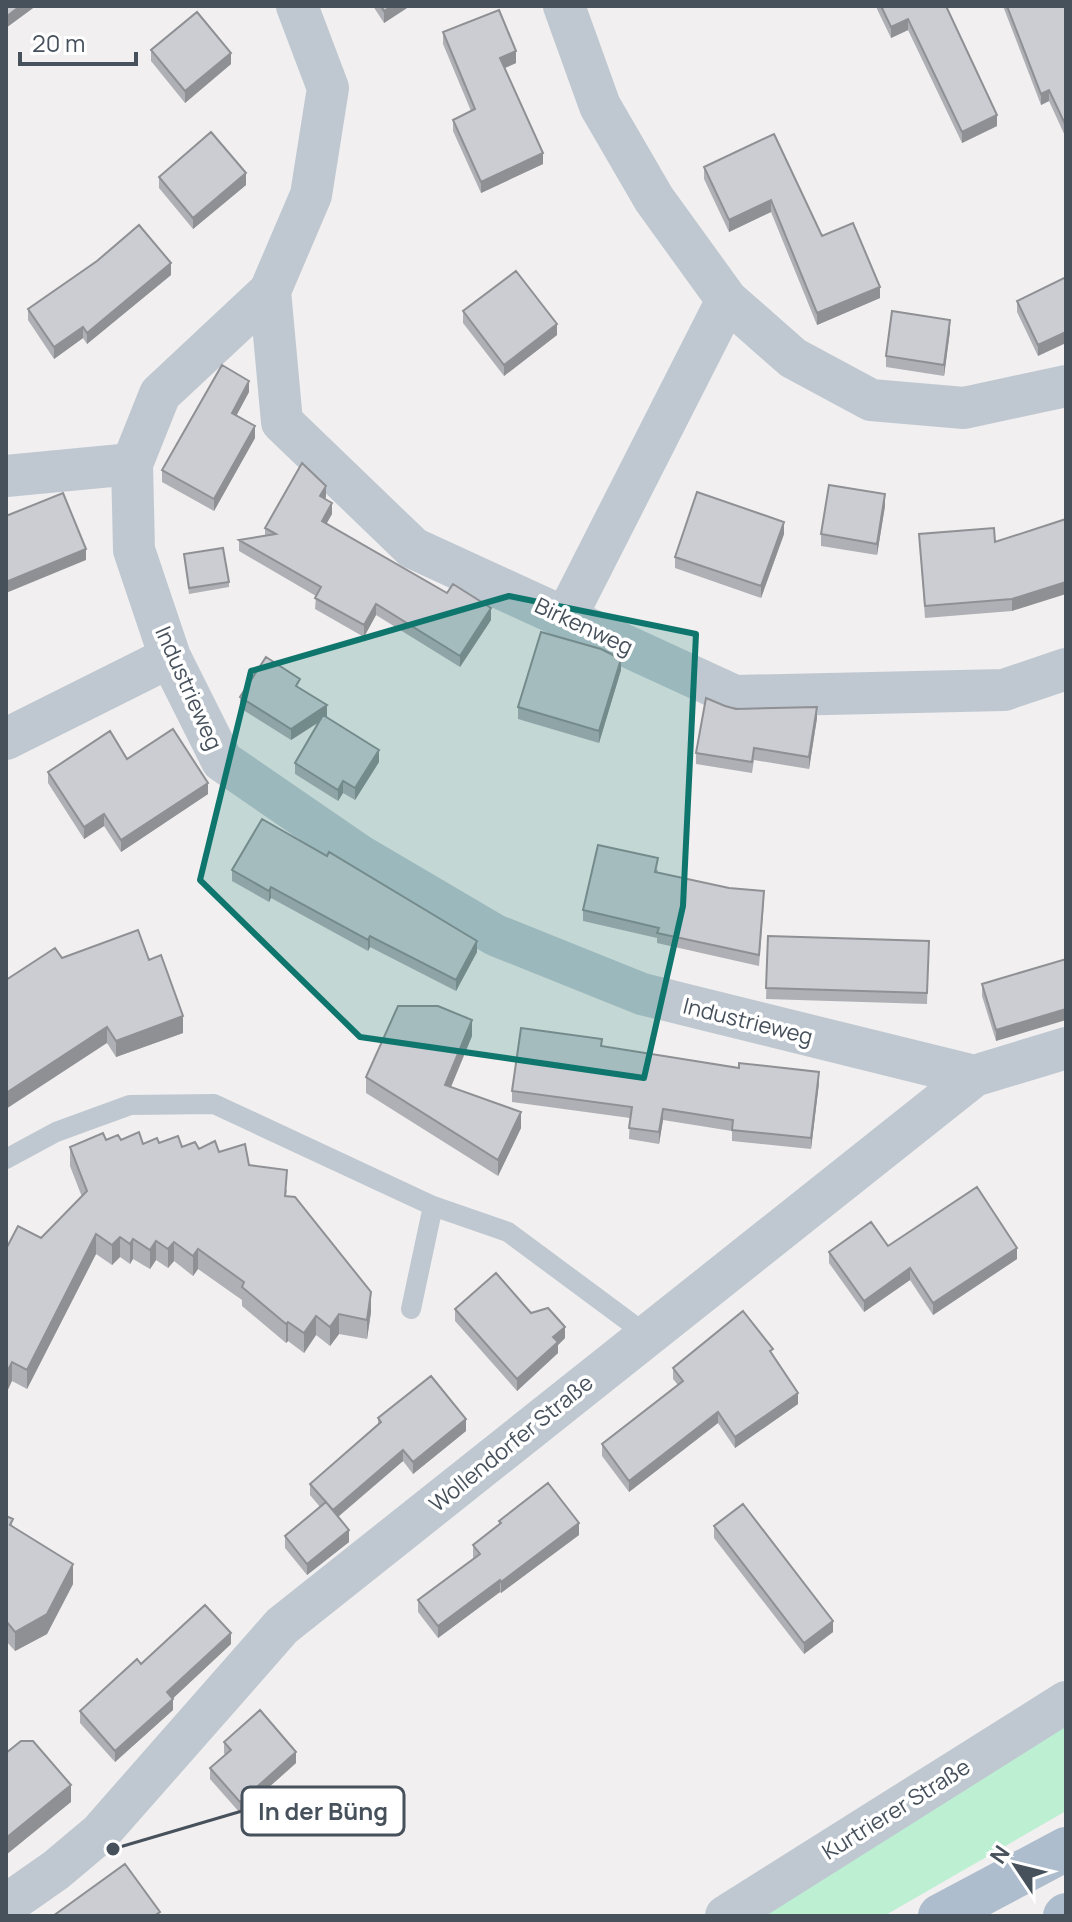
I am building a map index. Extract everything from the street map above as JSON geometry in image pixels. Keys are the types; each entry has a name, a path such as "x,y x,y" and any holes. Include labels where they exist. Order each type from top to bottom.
{"main road":[{"path":"940,1916 1066,1849"}],"street":[{"name":"Industrieweg","path":"297,6 328,88 311,195 270,291 160,394 132,464 134,550 170,657 222,761 359,855 495,935 642,994 974,1076"},
{"path":"564,6 600,106 654,199 727,300 793,358 871,400 964,408 1066,386"},
{"name":"Birkenweg","path":"270,291 282,422 413,548 735,696 1004,690 1066,669"},
{"path":"566,617 727,300"},
{"path":"6,476 132,464"},
{"path":"6,739 170,657"},
{"name":"Wollendorfer Straße","path":"6,1905 56,1870 100,1833 282,1626 974,1076 1066,1048"},
{"name":"Kurtrierer Straße","path":"726,1916 1066,1702"}],"lane":[{"path":"6,1159 56,1132 130,1105 214,1104 433,1206 508,1232 647,1335"},
{"path":"411,1309 433,1206"}],"highlighted area":[{"path":"509,596 696,634 683,906 644,1078 360,1037 200,880 251,671"}],"green space":[{"path":"1066,1720 1066,1811 884,1916 757,1916"}],"building":[{"path":"6,6 20,6 6,17"},
{"path":"881,6 946,6 997,115 962,132 908,19 891,27"},
{"path":"1007,6 1066,6 1066,126 1049,90 1041,94"},
{"path":"499,10 516,51 500,58 543,153 481,182 453,120 475,109 443,32"},
{"path":"197,12 231,53 185,91 151,50"},
{"path":"211,132 246,173 193,218 159,177"},
{"path":"774,134 822,236 853,223 880,287 817,313 771,200 729,220 704,167"},
{"path":"139,225 171,263 87,333 83,327 54,347 28,309 97,261"},
{"path":"516,271 557,324 504,365 463,311"},
{"path":"1066,277 1066,332 1038,345 1017,301"},
{"path":"892,311 950,320 944,365 886,356"},
{"path":"222,365 249,381 232,413 255,426 214,499 162,470"},
{"path":"302,463 326,486 320,496 332,503 322,521 447,593 453,584 491,608 460,656 376,604 364,625 315,598 321,587 239,540 276,534 265,528"},
{"path":"829,485 885,494 877,544 821,534"},
{"path":"697,492 784,522 761,586 675,557"},
{"path":"63,493 86,549 6,582 6,516"},
{"path":"1066,519 1066,582 1012,599 925,606 919,534 994,528 995,542"},
{"path":"223,548 229,582 189,588 184,554"},
{"path":"541,632 601,649 621,659 599,731 518,707"},
{"path":"266,657 300,679 296,686 327,705 291,729 240,697"},
{"path":"706,698 736,709 817,707 809,757 754,748 752,762 696,753"},
{"path":"323,715 379,750 355,788 343,781 338,790 295,763"},
{"path":"173,729 208,783 121,840 104,814 84,827 48,772 110,731 127,759"},
{"path":"262,819 327,856 329,852 477,941 456,980 370,936 368,940 271,887 269,891 232,870"},
{"path":"598,845 658,858 655,872 729,888 764,891 759,955 657,933 659,928 583,910"},
{"path":"138,930 149,960 161,955 183,1016 116,1041 107,1027 6,1093 6,980 55,948 62,958"},
{"path":"768,936 929,941 927,993 766,988"},
{"path":"1066,959 1066,1009 996,1030 982,984"},
{"path":"398,1006 438,1006 472,1020 445,1085 521,1112 498,1160 366,1077"},
{"path":"521,1028 602,1039 601,1046 739,1068 739,1063 819,1072 811,1138 732,1130 733,1120 663,1109 659,1132 629,1128 632,1107 512,1091"},
{"path":"139,1132 143,1144 157,1138 159,1143 178,1136 182,1147 195,1142 199,1149 215,1141 219,1152 245,1144 249,1165 287,1170 285,1196 295,1197 371,1292 367,1320 339,1314 330,1327 316,1316 304,1333 288,1322 286,1324 242,1287 244,1282 198,1249 193,1256 174,1242 168,1249 156,1241 150,1250 133,1239 130,1244 120,1237 112,1245 96,1234 27,1370 12,1362 6,1374 6,1249 18,1226 41,1238 87,1191 70,1147 103,1133 106,1140 118,1135 121,1140"},
{"path":"977,1187 1017,1248 933,1303 910,1268 864,1301 829,1252 871,1222 888,1246"},
{"path":"496,1273 531,1313 548,1308 565,1327 553,1337 558,1342 517,1379 455,1309"},
{"path":"743,1311 773,1349 770,1351 798,1393 735,1437 718,1412 629,1481 602,1444 683,1381 673,1368"},
{"path":"431,1376 466,1419 413,1462 403,1450 333,1510 310,1484 381,1422 378,1418"},
{"path":"548,1483 579,1523 438,1626 418,1600 480,1554 473,1545"},
{"path":"326,1502 349,1530 307,1564 285,1536"},
{"path":"743,1504 833,1621 804,1643 714,1526"},
{"path":"6,1516 13,1519 10,1525 73,1564 47,1614 15,1632 6,1621"},
{"path":"205,1605 231,1633 167,1692 173,1699 115,1751 80,1711 137,1659 141,1664"},
{"path":"260,1710 296,1752 240,1802 210,1768 231,1750 224,1742"},
{"path":"21,1741 33,1741 71,1785 6,1838 6,1753"},
{"path":"125,1864 160,1912 154,1916 53,1916"}],"place":[{"name":"In der Büng","path":"113,1849"}]}
